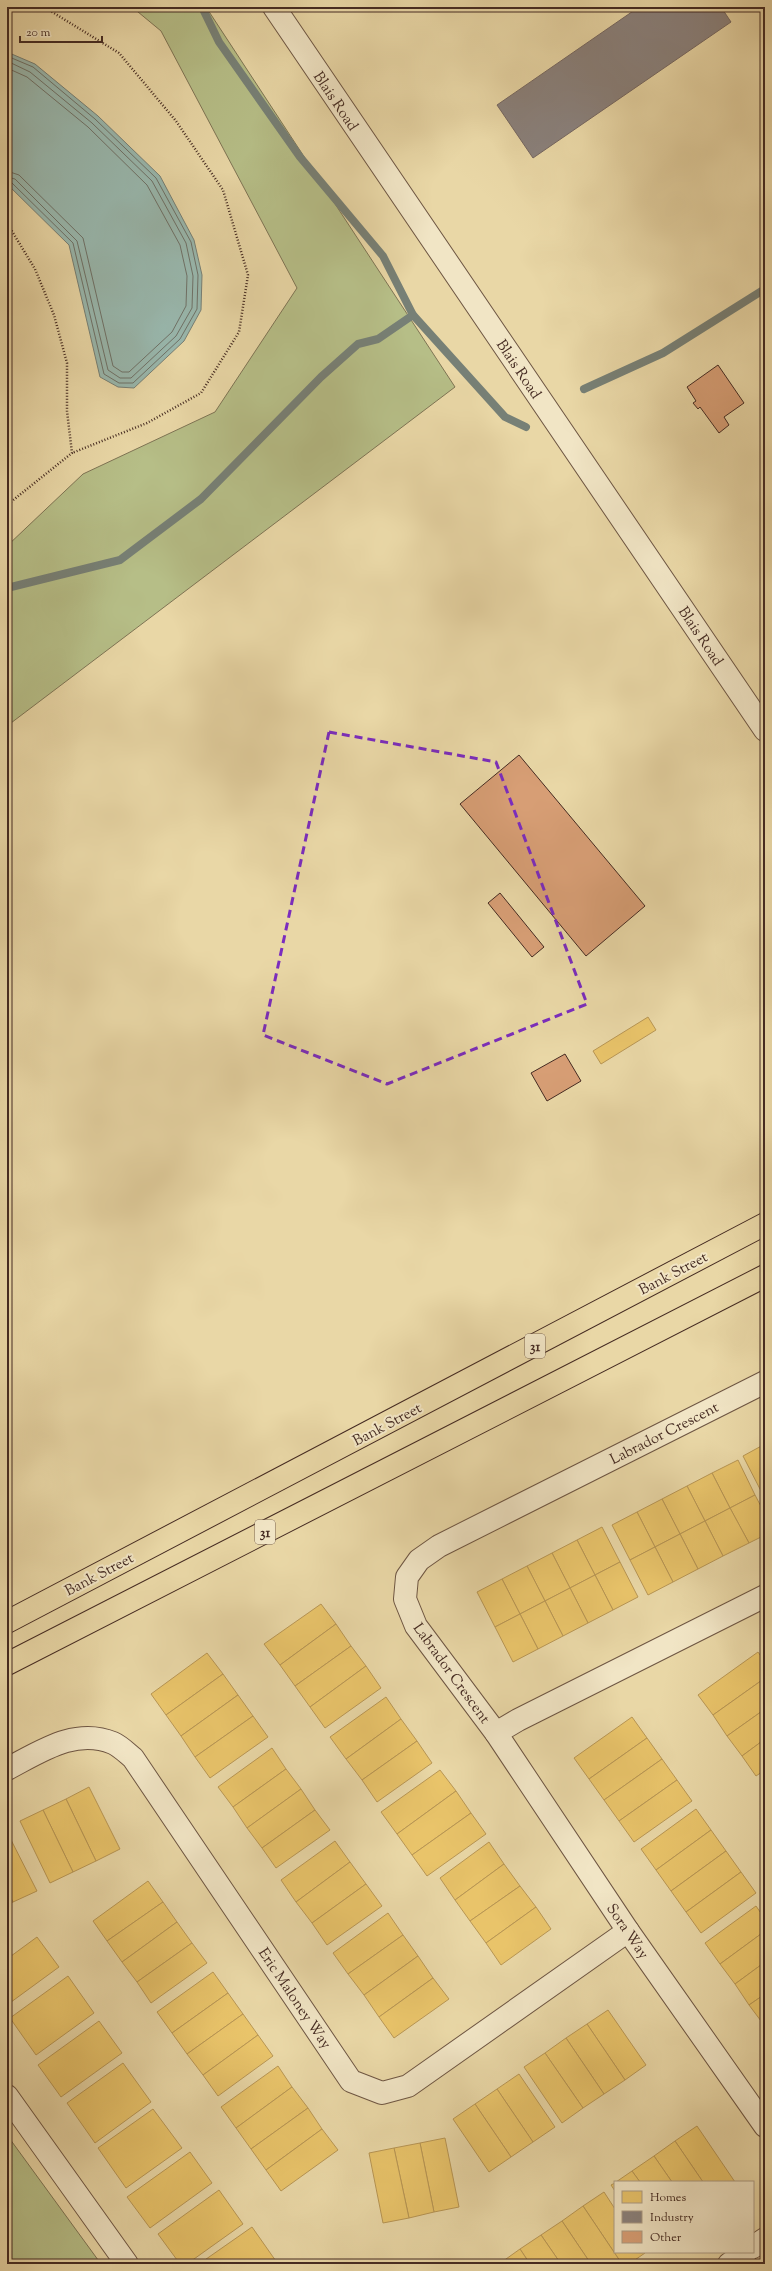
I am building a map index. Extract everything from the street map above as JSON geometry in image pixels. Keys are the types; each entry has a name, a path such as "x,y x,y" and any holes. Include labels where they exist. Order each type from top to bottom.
{"main road":[{"name":"Bank Street","path":"7,1622 765,1224"},
{"name":"31","path":"7,1664 765,1276"}],"street":[{"name":"Blais Road","path":"274,7 765,730"},
{"name":"Labrador Crescent","path":"765,1382 439,1546 419,1560 406,1577 405,1599 416,1626 496,1733 518,1720 765,1596"},
{"name":"Sora Way","path":"496,1733 628,1931 765,2126"},
{"name":"Eric Maloney Way","path":"7,1770 54,1744 73,1738 92,1738 114,1743 133,1758 351,2081 382,2093 408,2086 628,1931"},
{"path":"7,2096 127,2264"},
{"path":"754,2246 765,2239"},
{"path":"729,2264 745,2253"}],"path":[{"path":"7,505 72,453 147,423 201,392 239,332 248,275 223,190 176,121 118,53 44,7"},
{"path":"7,223 34,269 54,315 67,363 67,411 72,453"}],"highlighted area":[{"path":"329,732 496,762 587,1004 387,1084 263,1035"}],"green space":[{"path":"132,7 206,7 455,387 7,726 7,546 83,474 215,412 297,288 161,31"},
{"path":"7,2135 101,2264 7,2264"}],"water":[{"path":"7,52 35,64 98,116 160,176 194,240 202,275 201,310 184,341 134,388 118,387 100,377 69,245 7,184"}],"building: Homes":[{"path":"648,1017 656,1030 601,1064 593,1051"},
{"path":"765,1444 765,1488 761,1491 743,1456"},
{"path":"738,1460 755,1495 730,1508 712,1473"},
{"path":"712,1473 730,1508 705,1521 687,1486"},
{"path":"687,1486 705,1521 680,1534 662,1499"},
{"path":"765,1488 765,1499 761,1491"},
{"path":"755,1495 765,1514 765,1535 749,1543 730,1508"},
{"path":"662,1499 680,1534 655,1547 637,1512"},
{"path":"730,1508 749,1543 723,1556 705,1521"},
{"path":"637,1512 655,1547 630,1560 612,1525"},
{"path":"705,1521 723,1556 698,1569 680,1534"},
{"path":"602,1527 620,1562 595,1575 577,1540"},
{"path":"680,1534 698,1569 673,1582 655,1547"},
{"path":"577,1540 595,1575 570,1588 552,1553"},
{"path":"655,1547 673,1582 648,1595 630,1560"},
{"path":"552,1553 570,1588 545,1601 527,1566"},
{"path":"620,1562 638,1597 613,1610 595,1575"},
{"path":"527,1566 545,1601 520,1614 502,1579"},
{"path":"595,1575 613,1610 588,1623 570,1588"},
{"path":"502,1579 520,1614 495,1627 477,1592"},
{"path":"570,1588 588,1623 563,1636 545,1601"},
{"path":"545,1601 563,1636 538,1649 520,1614"},
{"path":"321,1604 336,1624 280,1665 264,1644"},
{"path":"520,1614 538,1649 513,1662 495,1627"},
{"path":"336,1624 351,1646 295,1686 280,1665"},
{"path":"351,1646 366,1666 310,1707 295,1686"},
{"path":"758,1652 765,1662 765,1678 713,1715 698,1695"},
{"path":"207,1653 223,1674 166,1715 151,1694"},
{"path":"366,1666 381,1688 325,1728 310,1707"},
{"path":"223,1674 238,1695 181,1736 166,1715"},
{"path":"765,1678 765,1709 727,1736 713,1715"},
{"path":"238,1695 253,1716 195,1757 181,1736"},
{"path":"386,1697 401,1719 346,1759 330,1737"},
{"path":"765,1709 765,1739 742,1756 727,1736"},
{"path":"253,1716 268,1737 210,1778 195,1757"},
{"path":"632,1717 647,1738 589,1779 574,1758"},
{"path":"401,1719 417,1741 362,1780 346,1759"},
{"path":"647,1738 662,1759 604,1800 589,1779"},
{"path":"765,1739 765,1770 756,1776 742,1756"},
{"path":"417,1741 432,1763 377,1802 362,1780"},
{"path":"272,1748 286,1769 233,1807 218,1787"},
{"path":"662,1759 677,1780 619,1821 604,1800"},
{"path":"286,1769 301,1789 247,1828 233,1807"},
{"path":"440,1770 456,1791 397,1834 381,1812"},
{"path":"677,1780 692,1801 634,1842 619,1821"},
{"path":"89,1787 120,1849 96,1861 66,1799"},
{"path":"301,1789 315,1810 262,1848 247,1828"},
{"path":"456,1791 471,1813 412,1855 397,1834"},
{"path":"66,1799 96,1861 73,1872 43,1810"},
{"path":"696,1809 711,1830 656,1870 641,1849"},
{"path":"43,1810 73,1872 50,1883 20,1821"},
{"path":"315,1810 330,1830 276,1868 262,1848"},
{"path":"471,1813 486,1834 427,1876 412,1855"},
{"path":"711,1830 726,1851 671,1891 656,1870"},
{"path":"7,1832 37,1891 13,1902 7,1891"},
{"path":"335,1841 350,1862 296,1902 281,1880"},
{"path":"489,1842 504,1864 455,1900 440,1878"},
{"path":"726,1851 741,1872 686,1912 671,1891"},
{"path":"350,1862 366,1884 312,1923 296,1902"},
{"path":"504,1864 520,1886 470,1921 455,1900"},
{"path":"741,1872 756,1893 701,1933 686,1912"},
{"path":"148,1881 163,1902 107,1941 93,1921"},
{"path":"366,1884 382,1906 327,1945 312,1923"},
{"path":"520,1886 536,1907 486,1943 470,1921"},
{"path":"7,1891 13,1902 7,1905"},
{"path":"163,1902 177,1922 122,1962 107,1941"},
{"path":"756,1906 765,1919 765,1931 720,1964 705,1943"},
{"path":"536,1907 551,1929 501,1965 486,1943"},
{"path":"388,1913 403,1935 348,1974 333,1953"},
{"path":"177,1922 192,1943 137,1982 122,1962"},
{"path":"765,1931 765,1962 735,1984 720,1964"},
{"path":"403,1935 418,1956 364,1995 348,1974"},
{"path":"37,1937 59,1967 7,2005 7,1959"},
{"path":"192,1943 207,1963 151,2003 137,1982"},
{"path":"418,1956 433,1978 379,2017 364,1995"},
{"path":"765,1962 765,1994 749,2005 735,1984"},
{"path":"213,1972 228,1993 172,2033 157,2012"},
{"path":"68,1976 94,2013 36,2055 10,2018"},
{"path":"433,1978 449,1999 394,2038 379,2017"},
{"path":"228,1993 243,2014 187,2054 172,2033"},
{"path":"765,1994 765,2025 764,2025 749,2005"},
{"path":"608,2010 646,2065 625,2080 587,2024"},
{"path":"243,2014 258,2035 203,2075 187,2054"},
{"path":"99,2021 122,2053 61,2097 38,2065"},
{"path":"587,2024 625,2080 604,2094 566,2038"},
{"path":"258,2035 273,2056 218,2096 203,2075"},
{"path":"566,2038 604,2094 583,2108 545,2053"},
{"path":"545,2053 583,2108 562,2123 524,2067"},
{"path":"123,2063 151,2102 95,2143 67,2103"},
{"path":"278,2066 292,2087 236,2128 221,2107"},
{"path":"519,2074 555,2127 533,2142 497,2089"},
{"path":"292,2087 308,2108 251,2149 236,2128"},
{"path":"497,2089 533,2142 511,2157 475,2104"},
{"path":"475,2104 511,2157 489,2172 453,2119"},
{"path":"308,2108 322,2129 266,2170 251,2149"},
{"path":"153,2109 182,2148 126,2188 98,2148"},
{"path":"697,2126 734,2181 702,2181 675,2141"},
{"path":"322,2129 338,2150 281,2191 266,2170"},
{"path":"445,2138 459,2207 434,2212 420,2143"},
{"path":"675,2141 702,2181 671,2181 654,2156"},
{"path":"420,2143 434,2212 409,2218 394,2148"},
{"path":"394,2148 409,2218 383,2223 369,2153"},
{"path":"190,2152 212,2183 150,2228 127,2197"},
{"path":"654,2156 671,2181 639,2181 632,2171"},
{"path":"632,2171 639,2181 617,2181"},
{"path":"219,2190 243,2224 187,2264 180,2264 158,2234"},
{"path":"604,2192 614,2207 614,2252 583,2206"},
{"path":"583,2206 622,2264 591,2264 562,2221"},
{"path":"562,2221 591,2264 561,2264 541,2235"},
{"path":"252,2227 278,2264 199,2264"},
{"path":"541,2235 561,2264 530,2264 520,2249"},
{"path":"520,2249 530,2264 499,2264"},
{"path":"615,2253 645,2253 629,2264 622,2264"}],"building: Industry":[{"path":"639,7 721,7 731,22 533,158 497,105"}],"building: Other":[{"path":"718,365 744,403 724,417 729,425 719,433 700,407 698,409 693,403 696,401 687,387"},
{"path":"519,755 645,906 586,956 460,804"},
{"path":"500,893 544,947 532,957 488,903"},
{"path":"565,1054 581,1081 547,1101 531,1073"}],"waterway":[{"path":"202,7 219,42 300,157 383,256 413,315 505,417 526,427"},
{"path":"584,389 663,353 765,289"},
{"path":"7,588 120,560 201,499 321,377 358,344 378,339 413,315"}]}
